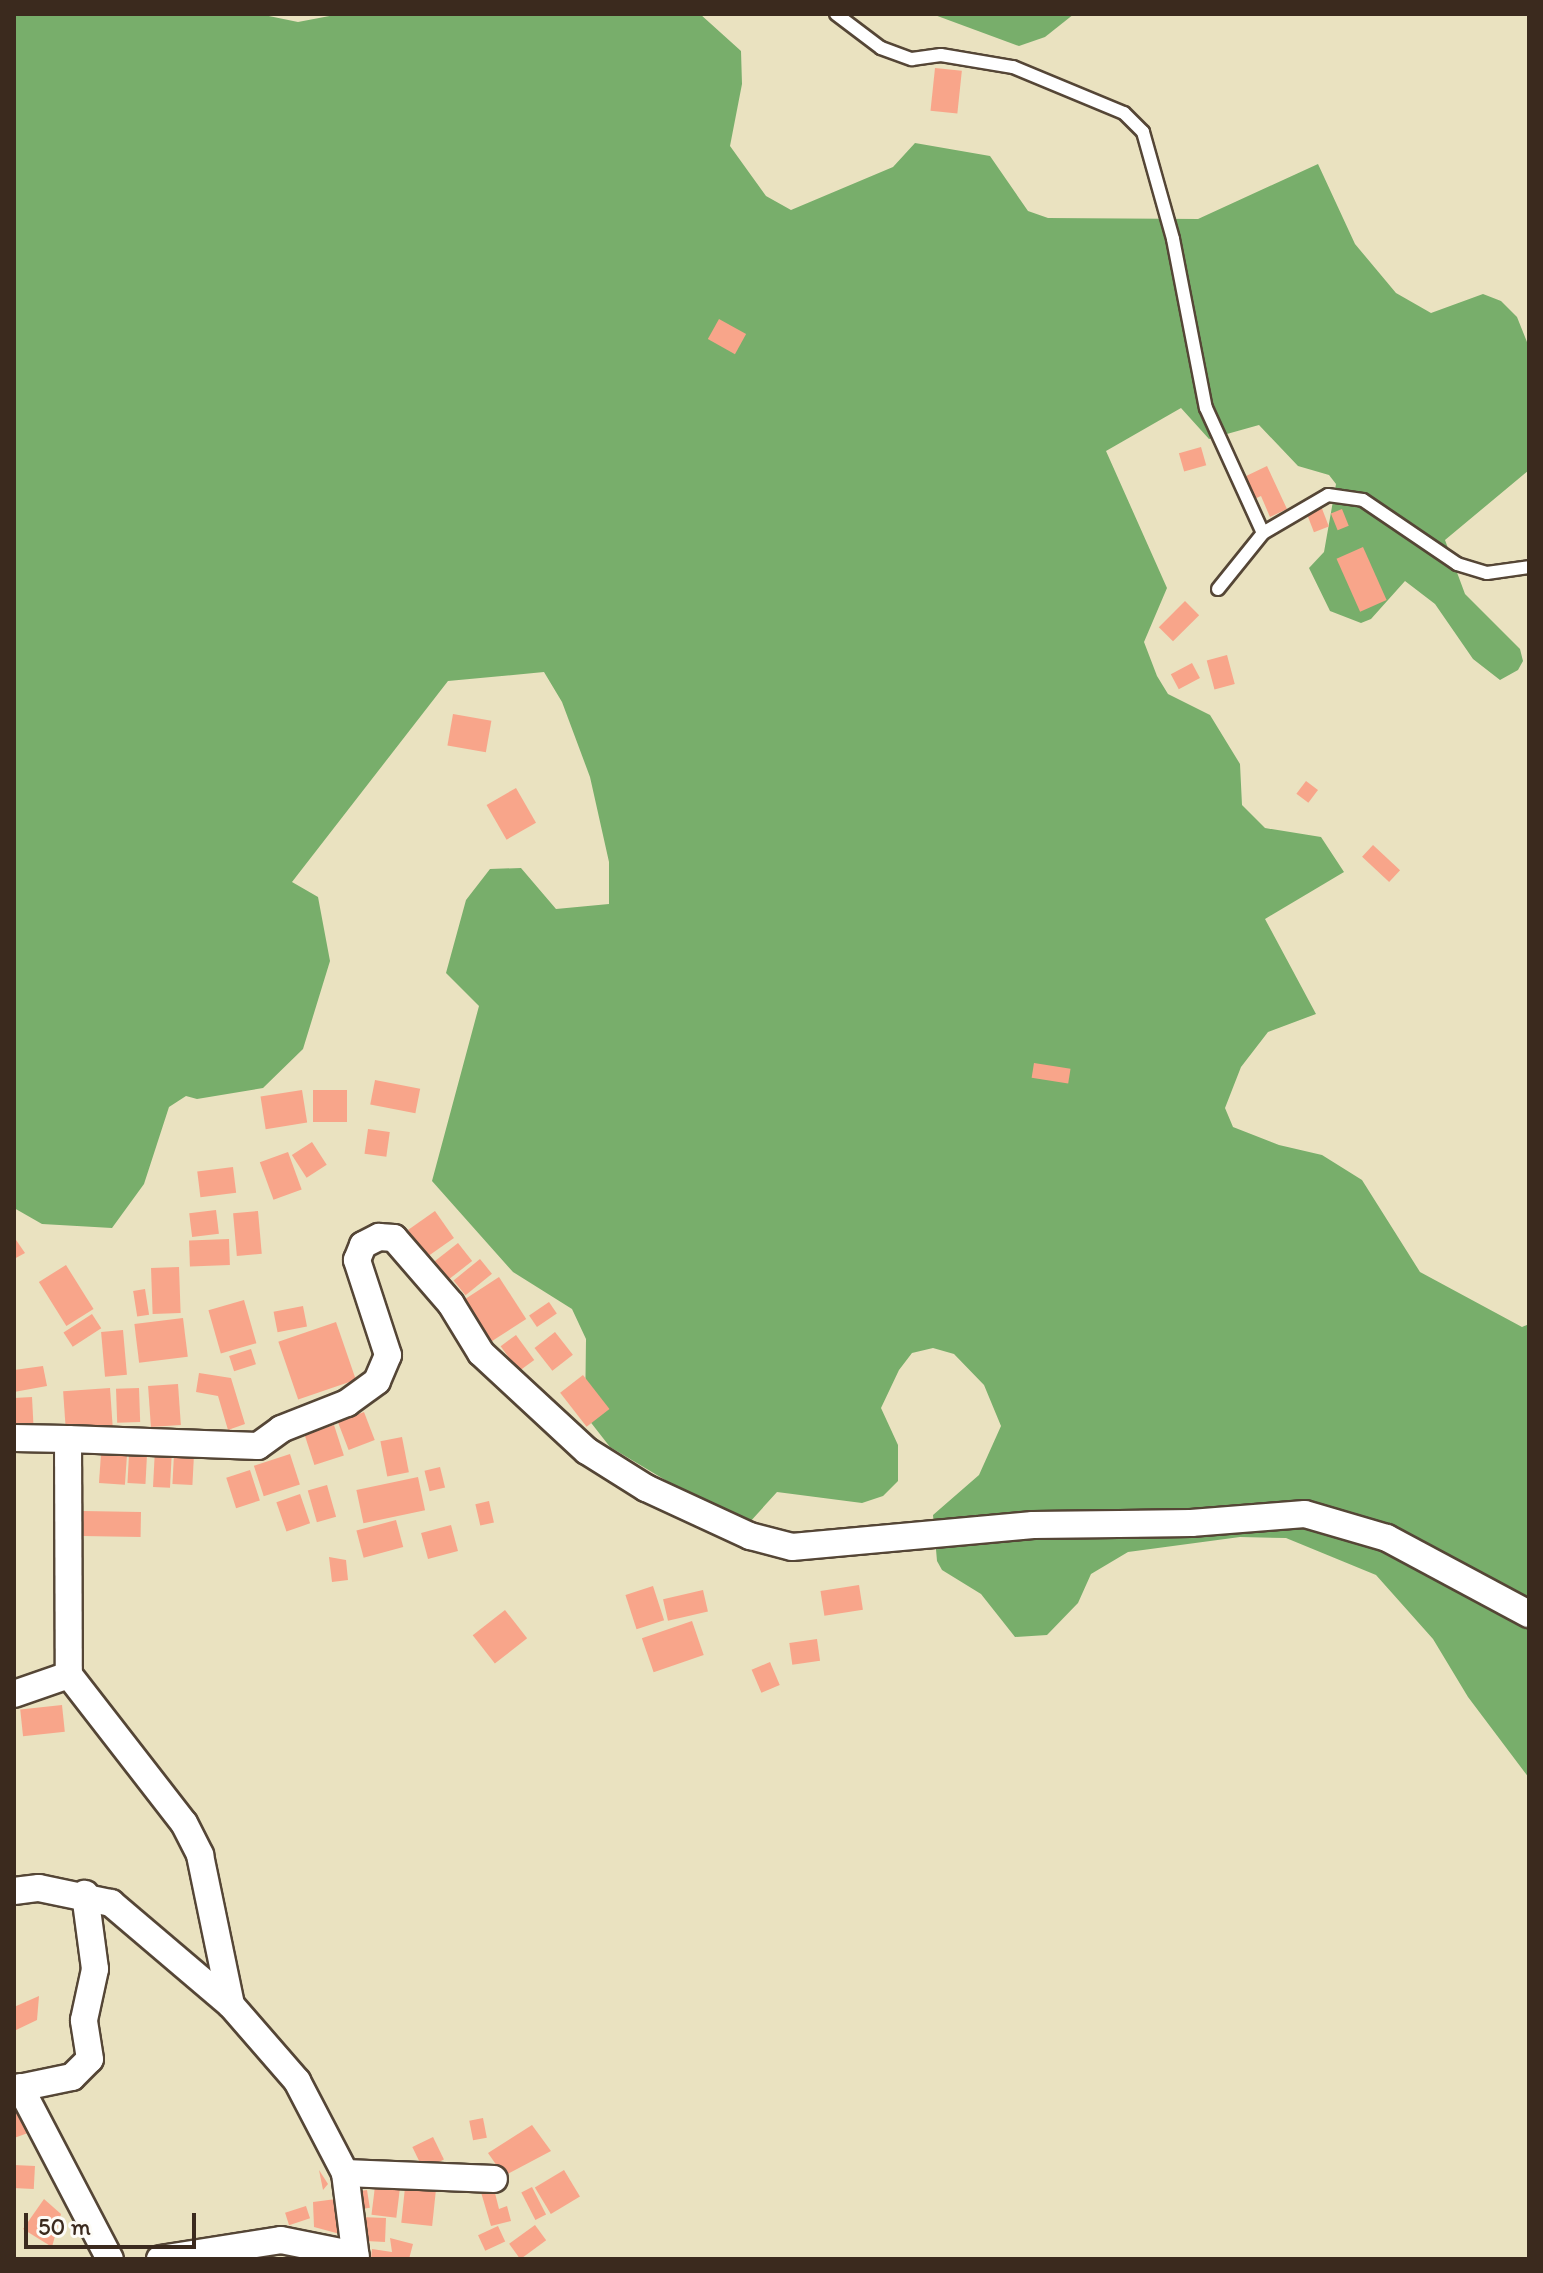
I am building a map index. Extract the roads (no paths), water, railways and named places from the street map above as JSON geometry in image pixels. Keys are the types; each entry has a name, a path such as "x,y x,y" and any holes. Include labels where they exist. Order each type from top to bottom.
{"street":[{"path":"14,1438 258,1446 281,1429 347,1403 377,1381 388,1355 357,1260 363,1245 379,1237 394,1238 451,1304 481,1353 587,1451 646,1488 750,1536 792,1547 1033,1525 1305,1514 1387,1538 1529,1614"},
{"path":"68,1439 69,1675 184,1823 200,1855 231,2005"},
{"path":"14,1694 69,1675"},
{"path":"14,1891 85,1894 111,1903 231,2005 297,2081 345,2173 356,2257 281,2240 160,2259"},
{"path":"85,1894 95,1969 84,2020 90,2059 72,2077 17,2088 110,2259"},
{"path":"345,2173 494,2179"}],"lane":[{"path":"836,14 881,48 912,59 941,55 1013,67 1124,113 1143,132 1173,239 1206,408 1263,533"},
{"path":"1218,589 1263,533 1328,495 1363,500 1457,564 1487,573 1529,567"}]}
